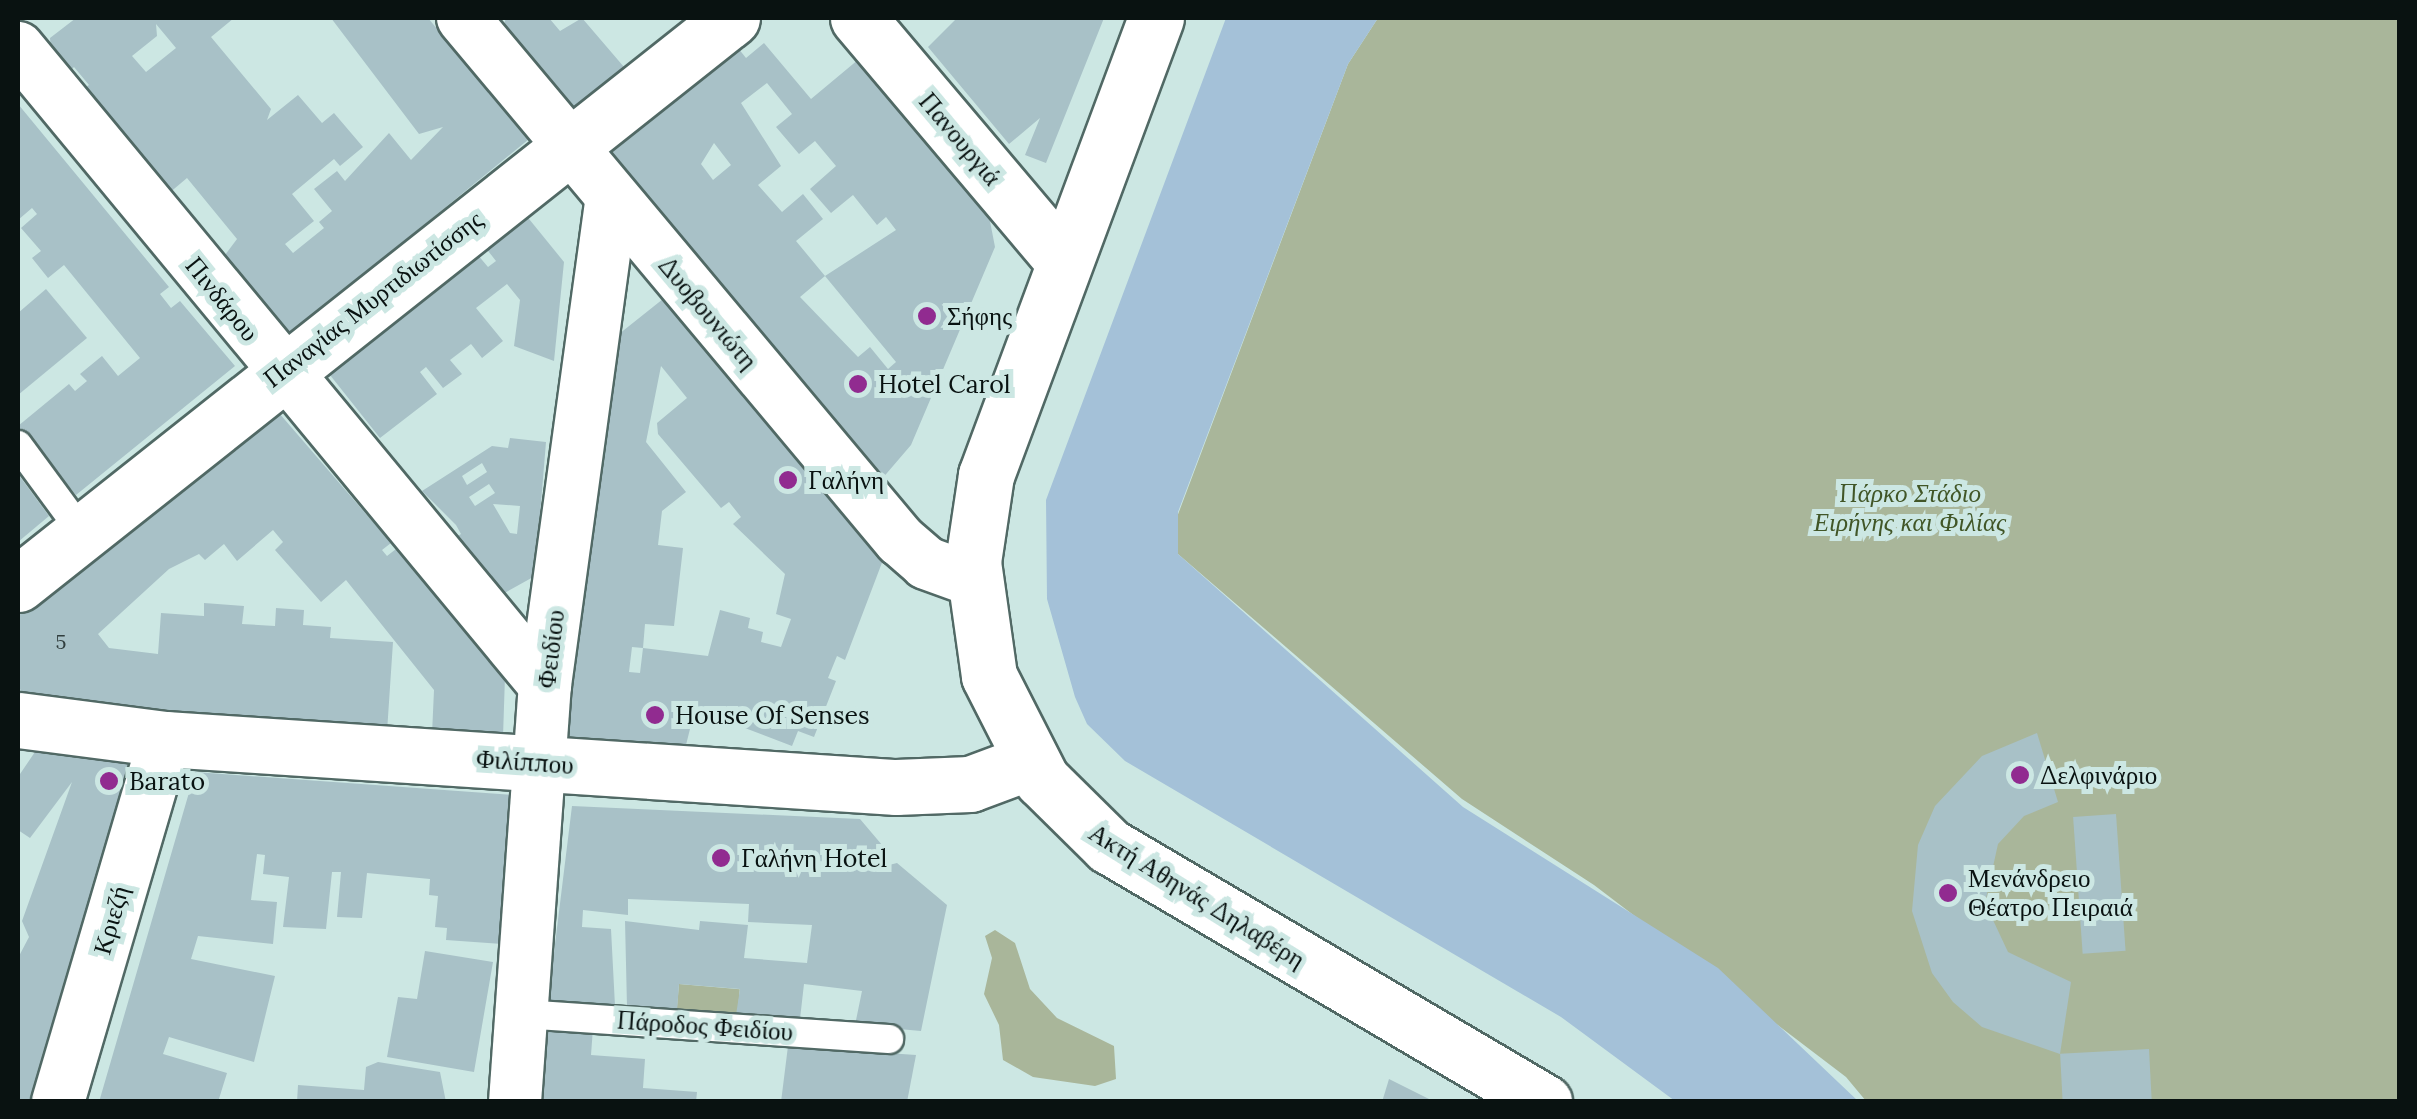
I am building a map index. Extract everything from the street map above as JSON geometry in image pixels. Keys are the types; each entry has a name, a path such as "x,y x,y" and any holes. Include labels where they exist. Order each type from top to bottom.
{"street":[{"name":"Δυοβουνιώτη","path":"463,18 900,540 926,563 973,580"},
{"name":"Παναγίας Μυρτιδιωτίσσης","path":"18,584 281,371 732,18"},
{"name":"Πανουργιά","path":"858,18 1063,261"},
{"name":"Ακτή Αθηνάς Δηλαβέρη","path":"1156,18 986,475 973,580 989,676 1029,762 1109,846 1544,1102"},
{"name":"Πινδάρου","path":"18,48 281,371 546,685"},
{"name":"Φειδίου","path":"516,1102 546,685 612,199"},
{"name":"Φιλίππου","path":"18,720 165,739 932,787 970,784 1029,762"},
{"name":"Κριεζή","path":"58,1102 165,739"}],"lane":[{"path":"18,446 82,532"},
{"name":"Πάροδος Φειδίου","path":"522,1014 889,1040"}],"green space":[{"name":"Πάρκο Στάδιο Ειρήνης και Φιλίας","path":"1378,18 2399,18 2399,1101 1866,1101 1846,1077 1594,885 1462,799 1178,554 1174,525 1348,64"},
{"path":"995,930 1015,943 1030,989 1057,1018 1114,1046 1116,1079 1095,1086 1033,1077 1003,1060 999,1025 984,994 992,958 985,936"},
{"path":"679,984 740,989 737,1016 677,1011"}],"water":[{"path":"1226,18 1378,18 1348,64 1178,512 1178,554 1463,807 1718,968 1858,1101 1675,1101 1561,1017 1125,761 1087,724 1075,697 1047,599 1046,500"}],"building":[{"path":"76,18 234,18 211,37 271,109 267,120 298,95 322,123 334,113 363,147 340,166 334,159 292,194 314,221 285,244 293,253 324,228 319,222 332,211 314,189 337,171 345,181 389,133 411,160 443,127 419,134 331,18 428,18 529,139 287,337 222,259 237,239 187,178 168,194 82,90 89,85 74,67 68,73 51,51 50,38","holes":["156,24 176,48 146,72 132,56 157,36"]},
{"path":"506,18 549,18 560,31 582,18 624,67 572,110 503,27"},
{"path":"957,18 1104,18 1046,163 1025,155 1040,118 1009,144 928,47"},
{"path":"764,43 811,99 859,59 989,216 995,247 911,445 881,480 611,153 738,48 746,58","holes":["767,83 792,114 776,127 799,154 815,141 836,166 810,189 831,213 853,195 877,225 886,217 896,230 825,276 796,241 823,219 803,194 782,212 758,185 781,166 741,103","714,143 731,165 713,180 701,164","825,276 896,362 888,369 870,347 858,357 800,297"]},
{"path":"18,104 169,287 160,294 171,308 180,301 235,366 76,495 18,426 69,384 75,391 87,381 80,374 102,356 118,376 140,358 64,265 48,278 32,258 41,251 21,228 37,214 32,208 18,220"},
{"path":"525,214 564,262 554,361 514,346 520,300 507,284 476,308 503,341 482,358 471,344 450,360 462,374 443,388 426,367 420,372 437,394 380,438 330,375 477,254 488,267 496,261 485,247"},
{"path":"46,289 87,338 18,395 18,313"},
{"path":"663,299 883,560 845,660 837,656 828,678 836,681 814,737 798,731 792,746 695,709 686,745 567,739 614,338","holes":["661,366 687,398 657,423 658,434 721,508 729,502 741,517 733,524 785,574 776,614 791,619 781,647 761,642 763,632 748,628 750,618 720,610 708,656 643,648 645,624 674,626 683,548 658,545 662,511 686,492 646,442","632,647 643,648 640,673 629,672"]},
{"path":"279,413 391,543 382,550 387,556 396,549 505,676 503,737 432,734 434,690 346,580 321,602 275,550 283,542 273,530 237,561 224,544 205,560 199,554 169,569 98,634 109,648 158,654 161,613 204,616 204,603 244,606 242,624 275,626 276,608 304,610 303,625 331,627 330,638 393,642 387,732 29,703 18,686 18,616"},
{"path":"510,438 546,442 535,576 501,595 455,538 461,534 456,525 422,491 492,446 508,448","holes":["482,463 487,472 467,485 462,476","489,484 495,493 475,506 469,497","493,504 520,506 517,534 510,533"]},
{"path":"18,474 49,516 18,542"},
{"name":"Μενάνδρειο Θέατρο Πειραιά","path":"2037,733 2058,802 2024,816 1998,844 1985,903 2008,952 2071,982 2060,1054 1982,1027 1953,1002 1932,973 1912,911 1918,845 1935,806 1982,756"},
{"path":"39,746 142,766 34,1102 18,1102 18,958 29,937 22,921 72,782 30,838 18,830 18,777"},
{"path":"195,772 515,795 502,944 446,940 447,928 435,927 438,896 429,895 430,879 367,873 362,918 337,917 341,872 332,872 326,929 283,927 289,877 263,874 265,855 257,854 251,900 277,902 273,944 198,936 191,959 275,976 254,1062 169,1037 163,1054 227,1073 218,1102 99,1102"},
{"path":"572,806 860,819 888,852 885,866 897,863 947,905 921,1031 855,1025 862,991 804,984 800,1019 736,1015 740,989 679,984 677,1011 627,1007 625,921 699,930 700,921 748,925 744,958 807,963 812,925 748,922 749,904 628,899 628,915 583,910 582,927 611,929 615,1006 548,1001"},
{"path":"2116,814 2126,951 2083,954 2073,817"},
{"path":"425,951 493,962 474,1072 387,1057 398,997 417,999"},
{"path":"545,1025 593,1028 591,1055 645,1059 643,1088 697,1092 696,1102 539,1102"},
{"path":"788,1046 916,1055 907,1102 781,1102"},
{"path":"2149,1049 2152,1102 2063,1102 2060,1054"},
{"path":"378,1062 440,1072 446,1102 297,1102 298,1085 364,1090 366,1067"},
{"path":"1389,1079 1435,1102 1382,1102"}],"place":[{"name":"Σήφης","path":"927,316"},
{"name":"Hotel Carol","path":"858,384"},
{"name":"Γαλήνη","path":"788,480"},
{"name":"House Of Senses","path":"655,715"},
{"name":"Δελφινάριο","path":"2020,775"},
{"name":"Barato","path":"109,781"},
{"name":"Γαλήνη Hotel","path":"721,858"},
{"name":"Μενάνδρειο Θέατρο Πειραιά","path":"1948,893"}]}
